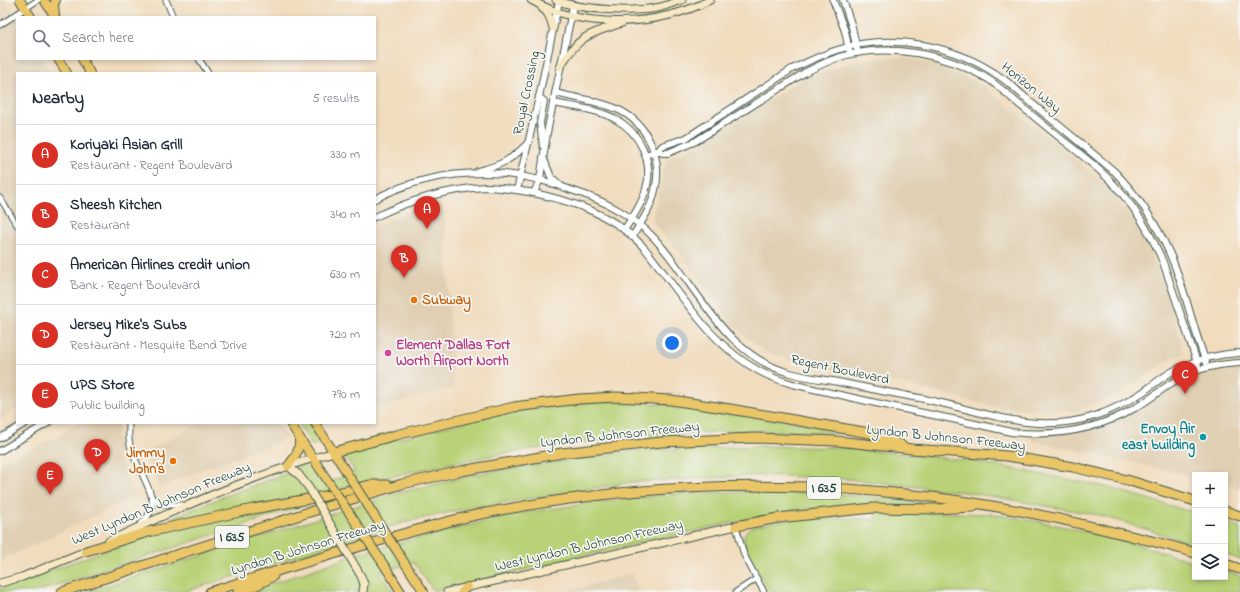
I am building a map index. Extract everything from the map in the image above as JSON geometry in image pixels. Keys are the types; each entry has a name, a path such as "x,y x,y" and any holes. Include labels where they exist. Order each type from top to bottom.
{"highway":[{"path":"334,452 476,415 514,407 579,399 616,397 658,399 701,404 876,434 912,449"},
{"name":"Lyndon B Johnson Freeway","path":"62,592 306,513 402,484 461,470 562,453 662,442 754,438 837,441 912,449 1007,456 1127,480 1192,500"},
{"path":"86,552 148,532 253,509 326,496 370,486 402,484"},
{"name":"Lyndon B Johnson Freeway","path":"210,592 289,567 449,521 491,512 572,498 650,490 728,486 777,485 893,493 995,506 1070,521 1150,540 1192,552"},
{"path":"736,526 778,518 873,508 935,509 995,506"},
{"path":"1228,512 1240,516"},
{"path":"1228,565 1240,569"},
{"path":"238,592 259,584 289,567"}],"main road":[{"path":"20,0 30,16"},
{"path":"44,0 54,16"},
{"path":"55,16 54,4 56,0"},
{"path":"558,1 573,6 600,9 640,9 661,7 682,0"},
{"path":"534,2 557,12 571,16 627,21 666,17 687,11 710,0"},
{"path":"534,2 547,12 553,28"},
{"path":"560,67 568,53 578,41 596,32 627,21"},
{"path":"59,60 66,72"},
{"path":"83,60 89,72"},
{"path":"291,424 401,592"},
{"path":"316,424 424,592"},
{"path":"299,438 300,445 298,451 288,466 299,475 309,488 361,576 364,588"},
{"name":"West Lyndon B Johnson Freeway","path":"0,583 22,577 86,552 187,504 245,481 334,452"},
{"name":"West Lyndon B Johnson Freeway","path":"447,592 465,590 736,526"}],"street":[{"path":"0,25 38,0"},
{"path":"166,0 173,16"},
{"path":"833,0 845,31 850,54"},
{"path":"842,0 852,27 858,53"},
{"name":"Royal Crossing","path":"517,190 539,97 558,1"},
{"name":"Royal Crossing","path":"534,193 540,179 543,154 573,6"},
{"name":"Horizon Way","path":"645,155 656,151 662,146 686,138 792,69 837,50 879,42 905,42 940,48 990,70 1003,79 1115,172 1132,192 1157,227 1176,268 1208,367"},
{"name":"Horizon Way","path":"656,151 664,154 696,141 804,73 841,56 858,53 906,52 920,53 951,61 989,80 1101,172 1117,187 1137,214 1164,262 1200,370"},
{"path":"814,59 817,66"},
{"path":"200,60 207,72"},
{"path":"761,90 766,98"},
{"path":"555,93 618,109 629,116 642,128 656,151 656,190 632,236"},
{"path":"539,97 544,102 540,122 543,154 552,177 561,186"},
{"path":"553,103 600,113 615,118 626,126 637,138 645,155 648,168 646,188 640,204 624,230"},
{"path":"600,113 606,105"},
{"path":"1027,111 1036,106"},
{"path":"1033,116 1036,106"},
{"path":"466,174 505,162 515,156 529,141"},
{"name":"Regent Boulevard","path":"376,200 401,187 434,178 466,174 489,173 521,176 540,179 561,186 601,201 639,225 654,237 672,259 713,317 726,332 737,343 764,361 788,372 926,400 1015,421 1050,424 1082,420 1106,412 1141,393 1175,370 1205,358 1240,353"},
{"name":"Regent Boulevard","path":"376,216 397,206 432,195 486,187 534,193 578,204 613,222 632,236 646,250 704,324 730,352 760,371 796,385 1011,432 1044,434 1078,430 1107,422 1135,408 1179,379 1208,367 1240,363"},
{"path":"0,198 16,223"},
{"path":"1148,233 1157,227"},
{"path":"0,438 24,424"},
{"path":"0,451 46,424"},
{"path":"129,424 130,444 141,474 153,498 164,506 187,504"},
{"path":"139,526 149,515 152,508 153,498"},
{"path":"736,526 744,555 764,592"},
{"path":"736,592 756,578"}],"shaded area":[{"path":"0,0 5,0 16,18 16,60 43,60 50,72 16,72 16,410 0,420"},
{"path":"895,57 933,63 980,84 1079,162 1113,193 1138,228 1163,280 1184,353 1163,364 1119,394 1075,411 1000,408 895,382 794,361 765,352 734,327 682,256 652,221 665,161 702,143 804,78 856,61"},
{"path":"439,204 444,211 454,389 376,408 376,227 384,222 416,209"},
{"path":"1240,363 1240,488 1228,484 1228,472 1192,472 1192,475 1033,441 1027,433 1044,434 1107,422 1171,384 1202,369"},
{"path":"77,424 119,424 117,437 119,455 135,496 0,561 0,463 63,434"},
{"path":"197,424 278,424 286,437 278,443 195,472 160,488 149,464 147,452"},
{"path":"633,573 638,592 564,592"}],"green space":[{"path":"620,401 699,407 843,430 843,433 746,431 698,433 602,440 554,446 506,453 449,464 328,492 170,524 169,519 225,496 285,474 294,475 297,471 295,467 305,464 307,466 310,464 311,465 324,484 355,472 344,455 345,452 488,416 561,404"},
{"path":"299,424 312,424 323,441 312,446"},
{"path":"762,446 846,448 972,461 1107,487 1192,512 1192,543 1099,515 972,493 848,479 764,475 632,482 464,509 402,523 183,592 87,592 394,494 483,473 632,451"},
{"path":"764,491 848,495 927,503 927,505 870,505 794,510 630,545 434,591 413,562 381,572 393,592 248,592 367,551 514,514 671,494"},
{"path":"312,501 312,503 35,592 0,592 0,589 106,550 159,533"},
{"path":"877,511 992,514 1047,523 1115,538 1192,561 1192,580 1228,580 1228,572 1240,576 1240,592 770,592 750,558 745,544 744,536 750,528 768,523 808,518 875,520"},
{"path":"1228,523 1240,528 1240,560 1228,555"}],"place":[{"name":"Koriyaki Asian Grill","path":"427,229"},
{"name":"Sheesh Kitchen","path":"404,278"},
{"name":"Subway","path":"414,300"},
{"name":"Element Dallas Fort Worth Airport North","path":"388,353"},
{"name":"American Airlines credit union","path":"1185,394"},
{"name":"Envoy Air east building","path":"1203,437"},
{"name":"Jimmy John's","path":"173,461"},
{"name":"Jersey Mike's Subs","path":"97,472"},
{"name":"UPS Store","path":"50,495"}]}
